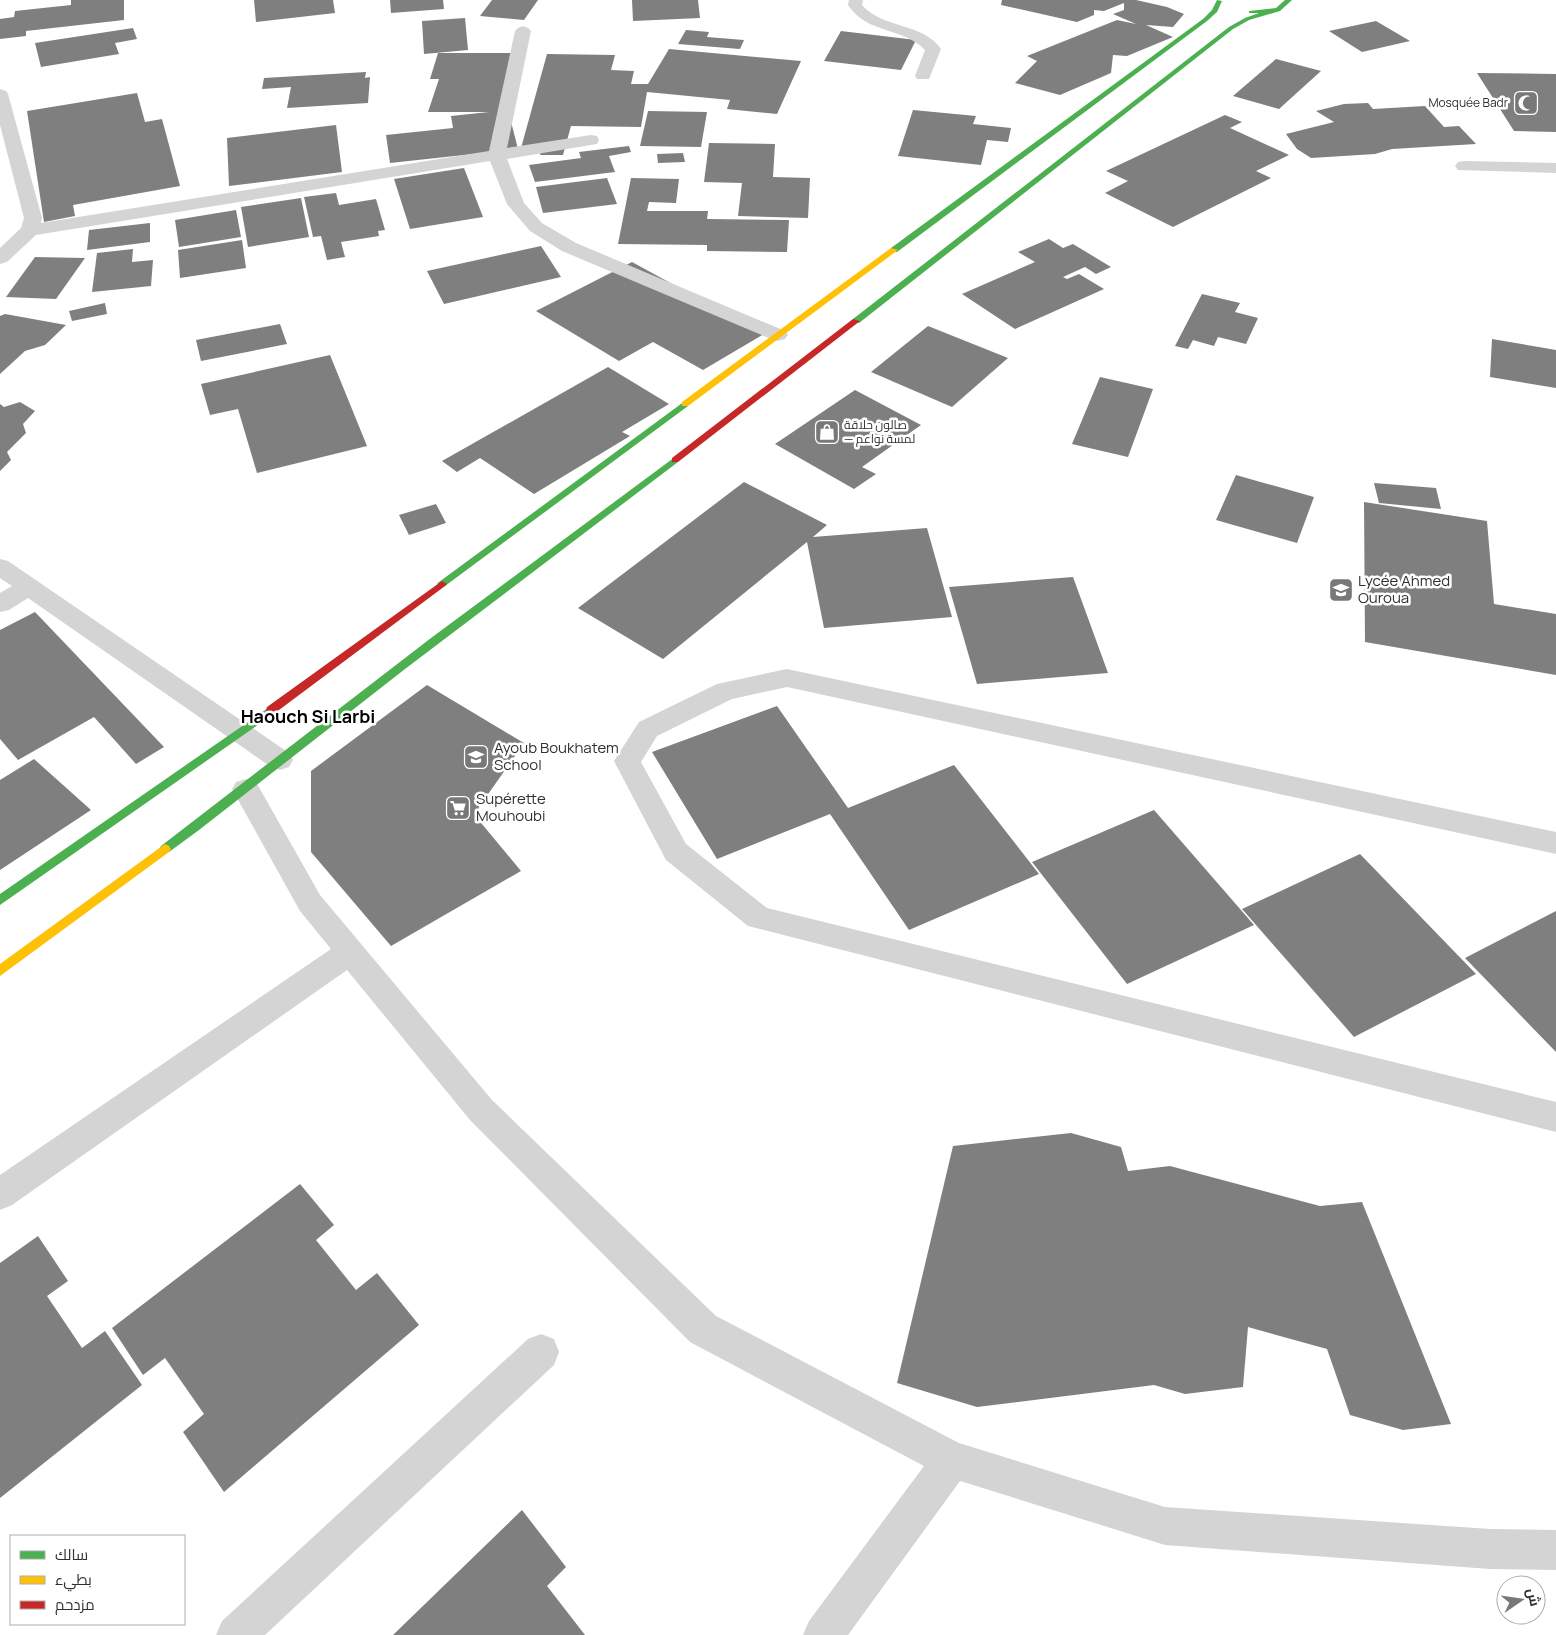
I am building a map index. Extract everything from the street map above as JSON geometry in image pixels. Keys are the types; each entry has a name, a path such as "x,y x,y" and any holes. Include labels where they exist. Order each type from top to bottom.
{"street":[{"path":"856,0 855,5 861,15 878,24 920,37 928,43 933,49 924,76"},
{"path":"0,971 246,789 280,760 409,660 790,373 1231,28 1247,18 1270,12 1286,5 1289,0"},
{"path":"0,900 241,732 1205,20 1215,11 1218,1 1236,9 1270,12"},
{"path":"524,31 497,156 516,204 536,227 569,247 778,335"},
{"path":"0,94 33,218 30,230 0,258"},
{"path":"30,230 591,140"},
{"path":"1464,166 1556,168"},
{"path":"0,567 280,760"},
{"path":"0,604 29,587"},
{"path":"1556,843 787,678 726,691 648,729 627,761 676,852 758,918 1556,1117"},
{"path":"246,789 310,902 481,1110 703,1329 952,1460 1165,1526 1490,1549 1556,1550"},
{"path":"0,1194 350,952"},
{"path":"236,1635 541,1352"},
{"path":"823,1635 952,1460"}],"building":[{"path":"71,0 124,0 124,20 26,31 26,36 0,39 0,19 14,17 15,11 71,5"},
{"path":"254,0 333,0 335,13 256,22"},
{"path":"390,0 443,0 444,9 391,13"},
{"path":"492,0 538,0 524,20 480,16"},
{"path":"632,0 698,0 700,18 633,21"},
{"path":"1002,0 1136,0 1167,7 1184,14 1173,27 1146,25 1173,37 1127,56 1113,55 1111,73 1060,95 1015,83 1037,61 1027,56 1117,20 1136,24 1113,14 1124,10 1124,3 1104,11 1094,10 1094,15 1077,22 1001,5"},
{"path":"465,18 468,50 424,54 422,21"},
{"path":"1376,21 1410,41 1362,52 1329,31"},
{"path":"133,28 137,39 115,43 119,54 41,67 35,43"},
{"path":"686,30 709,32 707,37 744,40 740,49 678,44"},
{"path":"841,31 916,40 901,70 824,61"},
{"path":"669,49 801,61 777,114 727,109 730,100 647,92 641,127 571,126 563,155 540,155 542,148 521,148 547,54 615,55 611,70 634,71 631,84 648,84"},
{"path":"438,53 514,53 508,110 518,149 390,163 386,135 453,128 451,116 489,112 428,112 439,79 430,79"},
{"path":"1276,59 1321,71 1279,109 1233,96"},
{"path":"366,72 365,78 370,77 368,103 287,108 291,87 262,89 264,78"},
{"name":"Mosquée Badr","path":"1477,73 1556,74 1556,132 1514,131"},
{"path":"137,93 145,122 162,119 180,186 73,205 75,216 44,222 27,111"},
{"path":"1368,103 1373,109 1425,106 1444,127 1459,126 1476,144 1392,149 1375,154 1311,158 1297,149 1286,134 1334,122 1316,111 1344,104"},
{"path":"913,110 976,116 973,124 1011,128 1008,142 987,140 981,165 898,156"},
{"path":"648,111 707,112 701,147 640,146"},
{"path":"1225,115 1242,122 1230,128 1289,155 1256,171 1271,178 1173,227 1105,193 1128,181 1106,171"},
{"path":"336,125 342,172 229,186 227,138"},
{"path":"709,143 775,144 773,177 810,178 808,218 738,216 742,183 704,182"},
{"path":"629,146 631,152 609,156 615,172 535,182 529,165 581,158 579,152"},
{"path":"683,153 685,162 658,163 657,154"},
{"path":"464,168 483,217 410,229 394,179"},
{"path":"607,178 617,204 543,213 536,187"},
{"path":"631,178 679,179 676,203 649,202 647,211 708,211 707,219 789,220 787,252 707,251 707,245 618,244"},
{"path":"336,193 339,205 376,199 385,230 378,231 379,236 341,242 345,257 327,260 321,236 313,237 304,197"},
{"path":"301,198 309,237 248,247 241,207"},
{"path":"236,210 241,237 179,247 175,220"},
{"path":"150,223 150,242 87,250 89,230"},
{"path":"1049,239 1063,248 1073,244 1111,267 1096,274 1085,267 1063,277 1067,279 1079,274 1104,289 1015,329 962,294 1035,262 1018,252"},
{"path":"242,240 246,268 180,278 178,250"},
{"path":"541,246 561,277 444,304 427,271"},
{"path":"133,249 132,262 153,260 151,286 92,292 97,253"},
{"path":"35,257 85,258 56,299 6,297"},
{"path":"632,262 764,334 703,370 653,342 619,361 536,311"},
{"path":"1202,294 1240,303 1235,312 1258,318 1246,344 1218,337 1214,346 1193,340 1188,349 1175,346"},
{"path":"105,303 107,314 72,321 69,311"},
{"path":"5,314 66,325 45,345 25,351 0,374 0,316"},
{"path":"280,324 287,344 201,361 196,340"},
{"path":"928,326 1008,358 952,407 871,372"},
{"path":"1492,339 1556,350 1556,388 1490,377"},
{"path":"330,355 367,446 257,473 238,409 210,415 201,384"},
{"path":"608,367 669,404 622,432 630,436 534,494 480,458 457,472 442,461"},
{"path":"1100,377 1153,389 1128,457 1072,444"},
{"path":"855,390 921,425 862,467 876,474 854,489 775,444"},
{"path":"20,402 35,411 23,424 26,433 7,452 11,460 0,471 0,404 4,407"},
{"path":"1236,475 1314,497 1297,543 1216,520"},
{"path":"744,482 827,525 813,537 927,528 952,617 824,628 807,542 663,659 578,608"},
{"path":"1374,483 1436,488 1441,509 1379,503"},
{"path":"1364,502 1487,521 1494,604 1556,614 1556,675 1365,642"},
{"path":"436,504 446,523 409,535 399,515"},
{"path":"1073,577 1108,673 977,684 949,587"},
{"path":"35,612 164,747 136,764 94,717 18,760 0,739 0,630"},
{"path":"427,685 524,743 479,807 477,818 521,871 391,946 311,852 311,771"},
{"path":"777,706 848,808 954,765 1039,874 909,930 830,814 717,859 652,752"},
{"path":"34,759 91,810 0,870 0,780"},
{"path":"1154,810 1254,925 1127,984 1032,862"},
{"path":"1360,854 1476,974 1354,1037 1242,909"},
{"path":"1556,911 1556,1052 1465,958"},
{"path":"1071,1133 1121,1147 1128,1171 1170,1166 1320,1206 1362,1202 1451,1424 1403,1430 1350,1415 1327,1349 1248,1327 1243,1387 1185,1394 1154,1385 977,1407 897,1383 953,1146"},
{"path":"300,1184 334,1225 316,1240 356,1290 377,1273 419,1325 224,1492 183,1432 204,1414 165,1358 143,1375 112,1328"},
{"path":"38,1236 68,1281 47,1296 82,1348 105,1331 142,1385 0,1498 0,1263"},
{"path":"522,1510 566,1567 547,1586 585,1635 393,1635"}],"traffic: fast":[{"path":"1251,12 1278,10 1289,0"},
{"path":"894,250 1205,20 1215,11 1219,1"},
{"path":"856,321 1231,28 1247,19 1269,12"},
{"path":"442,584 685,404"},
{"path":"165,849 435,640 675,460"},
{"path":"0,900 271,710"}],"traffic: slow":[{"path":"685,404 894,250"},
{"path":"0,971 165,849"}],"traffic: jam":[{"path":"675,460 856,321"},
{"path":"271,710 442,584"}],"place":[{"name":"Mosquée Badr","path":"1526,103"},
{"name":"صالون حلاقة — لمسة نواعم","path":"827,432"},
{"name":"Lycée Ahmed Ouroua","path":"1341,590"},
{"name":"Ayoub Boukhatem School","path":"476,757"},
{"name":"Supérette Mouhoubi","path":"458,808"}],"district":[{"name":"Haouch Si Larbi","path":"308,717"}]}
